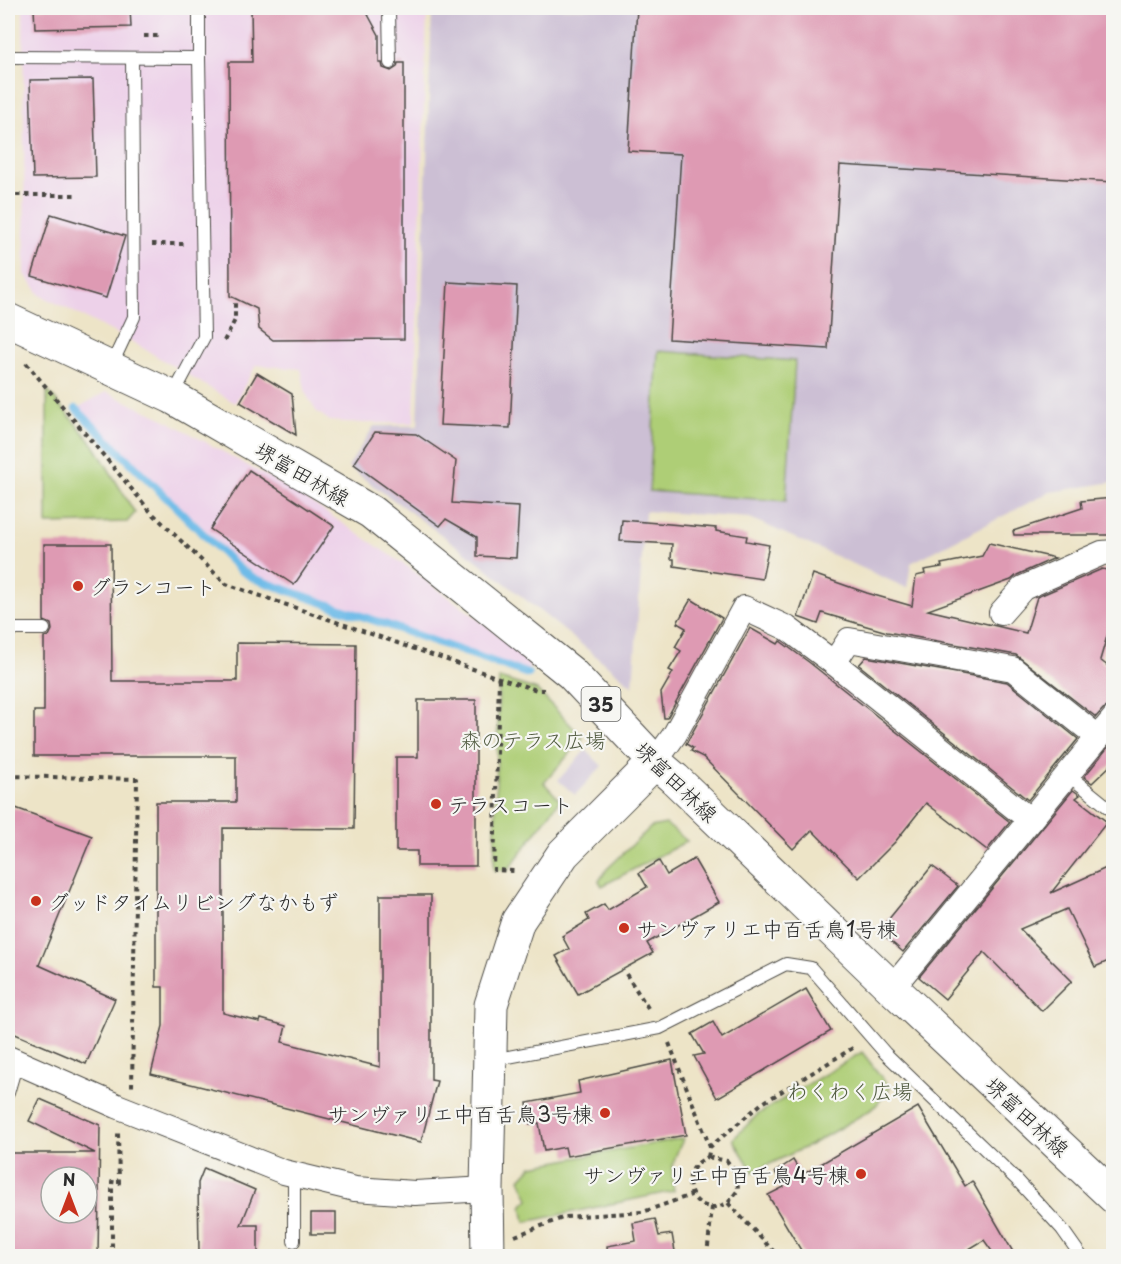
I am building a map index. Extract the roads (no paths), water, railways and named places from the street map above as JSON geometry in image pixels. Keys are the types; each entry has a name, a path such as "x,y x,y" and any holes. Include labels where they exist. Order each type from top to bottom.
{"main road":[{"name":"堺富田林線","path":"8,320 172,398 371,512 571,673 655,762 1113,1197"},
{"path":"498,1246 487,1189 491,1005 518,921 563,854 655,762"}],"street":[{"path":"1001,613 1023,588 1102,553 1113,552"},
{"path":"655,762 675,734 744,608 787,628 1030,820"},
{"path":"834,663 849,640 1013,669 1098,737"},
{"path":"892,988 1113,718"},
{"path":"12,1060 124,1097 294,1174 355,1189 415,1193 487,1189"}],"lane":[{"path":"172,398 204,338 200,8"},
{"path":"384,8 389,10 390,63"},
{"path":"8,57 199,58"},
{"path":"111,367 134,317 132,58"},
{"path":"8,629 44,629"},
{"path":"1067,774 1113,812"},
{"path":"491,1061 660,1028 786,964 812,968 885,1053 1018,1182 1062,1229 1081,1257"},
{"path":"8,1093 12,1060"},
{"path":"294,1174 294,1241"}],"waterway":[{"path":"76,409 239,569 255,579 528,674"}],"place":[{"name":"グランコート","path":"78,586"},
{"name":"テラスコート","path":"436,804"},
{"name":"グッドタイムリビングなかもず","path":"36,901"},
{"name":"サンヴァリエ中百舌鳥1号棟","path":"624,928"},
{"name":"サンヴァリエ中百舌鳥3号棟","path":"605,1113"},
{"name":"サンヴァリエ中百舌鳥4号棟","path":"861,1174"}],"park label":[{"name":"森のテラス広場","path":"533,739"},
{"name":"わくわく広場","path":"850,1090"}]}
